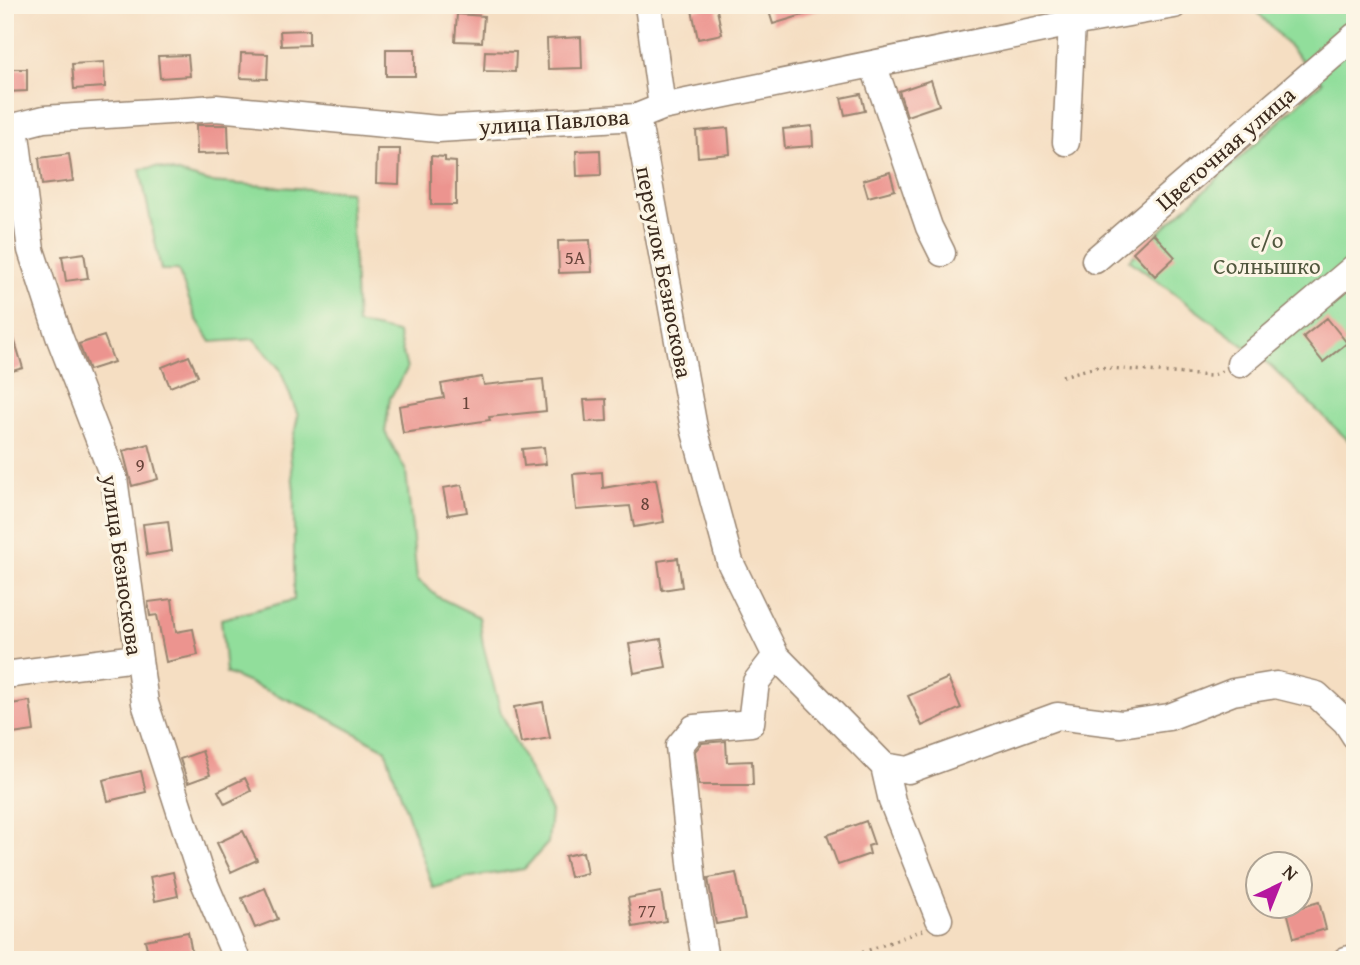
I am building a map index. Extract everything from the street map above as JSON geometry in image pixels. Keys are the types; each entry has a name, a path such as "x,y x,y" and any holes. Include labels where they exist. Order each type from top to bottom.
{"street":[{"path":"648,5 662,107"},
{"name":"улица Павлова","path":"10,128 44,119 216,108 438,129 636,117 662,107 1072,23 1174,5"},
{"path":"1066,142 1072,23"},
{"name":"Цветочная улица","path":"1095,260 1355,36"},
{"path":"873,64 929,227 942,253"},
{"name":"переулок Безноскова","path":"636,117 694,428 730,562 776,656 884,766"},
{"name":"улица Безноскова","path":"10,128 31,250 59,336 114,478 136,658 145,704 199,870 237,960"},
{"path":"1240,364 1355,267"},
{"path":"705,960 694,892 679,747 694,728 751,723 756,682 776,656"},
{"path":"5,675 136,658"},
{"path":"939,919 892,802 884,766 908,770 1057,716 1121,724 1169,717 1233,692 1276,685 1317,695 1346,722 1355,736"},
{"path":"1346,960 1355,957"}],"path":[{"path":"1062,376 1096,367 1211,376 1240,364"},
{"path":"852,960 853,956 917,934 939,919"}],"green space":[{"name":"с/о Солнышко","path":"1251,5 1355,5 1355,447 1271,366 1129,260 1322,82"},
{"path":"157,167 210,182 350,192 357,324 398,333 407,369 390,398 385,432 406,471 417,579 438,597 479,617 483,645 501,713 551,812 548,843 524,869 471,877 433,888 385,749 312,710 226,673 221,619 294,600 294,491 290,453 298,416 280,369 254,339 211,342 196,318 178,270 161,270 140,169"}],"building":[{"path":"716,5 722,34 698,39 692,10"},
{"path":"767,5 823,5 823,9 773,24"},
{"path":"457,14 484,16 482,42 455,41"},
{"path":"309,30 309,45 281,46 280,31"},
{"path":"581,37 582,68 548,69 547,39"},
{"path":"386,49 415,49 415,76 386,76"},
{"path":"485,51 516,52 515,72 484,71"},
{"path":"241,53 268,54 267,79 240,78"},
{"path":"188,55 190,76 160,78 158,56"},
{"path":"104,62 105,87 74,89 72,64"},
{"path":"5,69 27,69 27,91 5,92"},
{"path":"931,80 939,105 907,116 899,91"},
{"path":"861,94 865,111 845,115 841,98"},
{"path":"196,125 228,125 229,153 197,154"},
{"path":"812,126 813,146 785,148 783,129"},
{"path":"728,128 730,154 698,157 696,131"},
{"path":"377,149 400,149 399,184 376,183"},
{"path":"600,150 601,175 577,176 576,151"},
{"path":"69,154 73,181 42,185 39,158"},
{"path":"431,156 445,157 445,161 456,162 456,205 431,205"},
{"path":"890,172 895,190 868,197 863,180"},
{"path":"1153,233 1175,257 1155,276 1133,252"},
{"path":"590,240 592,272 559,273 558,241"},
{"path":"84,253 88,278 66,281 62,256"},
{"path":"1327,318 1347,343 1323,362 1303,337"},
{"path":"5,322 9,322 23,368 5,373"},
{"path":"104,336 114,362 89,370 79,344"},
{"path":"189,356 198,376 170,387 162,367"},
{"path":"482,377 484,385 543,379 546,411 489,417 490,420 403,433 399,406 444,398 441,384"},
{"path":"606,399 607,421 586,422 584,400"},
{"path":"149,444 158,479 132,486 123,451"},
{"path":"544,447 546,464 524,466 522,449"},
{"path":"602,472 603,488 656,479 664,522 634,527 630,506 576,510 573,474"},
{"path":"462,485 467,512 448,515 443,488"},
{"path":"168,521 172,551 147,555 143,524"},
{"path":"678,558 682,587 662,590 658,561"},
{"path":"172,599 176,632 193,629 198,655 166,662 157,615 150,616 148,602"},
{"path":"661,639 666,667 634,673 629,644"},
{"path":"948,678 961,708 922,726 908,696"},
{"path":"30,701 34,731 5,735 5,705"},
{"path":"543,702 550,738 521,743 514,707"},
{"path":"726,741 727,762 752,761 753,785 699,785 695,751 702,743"},
{"path":"202,751 210,775 188,783 180,759"},
{"path":"141,771 146,792 108,801 103,780"},
{"path":"245,778 251,791 225,804 218,791"},
{"path":"866,821 874,844 868,846 870,854 838,865 827,835"},
{"path":"243,831 257,860 231,872 217,843"},
{"path":"583,852 587,873 570,877 565,856"},
{"path":"173,872 178,896 155,901 150,877"},
{"path":"736,873 745,919 716,924 708,878"},
{"path":"265,888 278,919 255,928 242,898"},
{"path":"661,892 666,921 633,927 628,898"},
{"path":"1319,902 1326,929 1294,938 1289,920 1314,920 1314,903"},
{"path":"188,932 192,953 150,960 145,940"}]}
